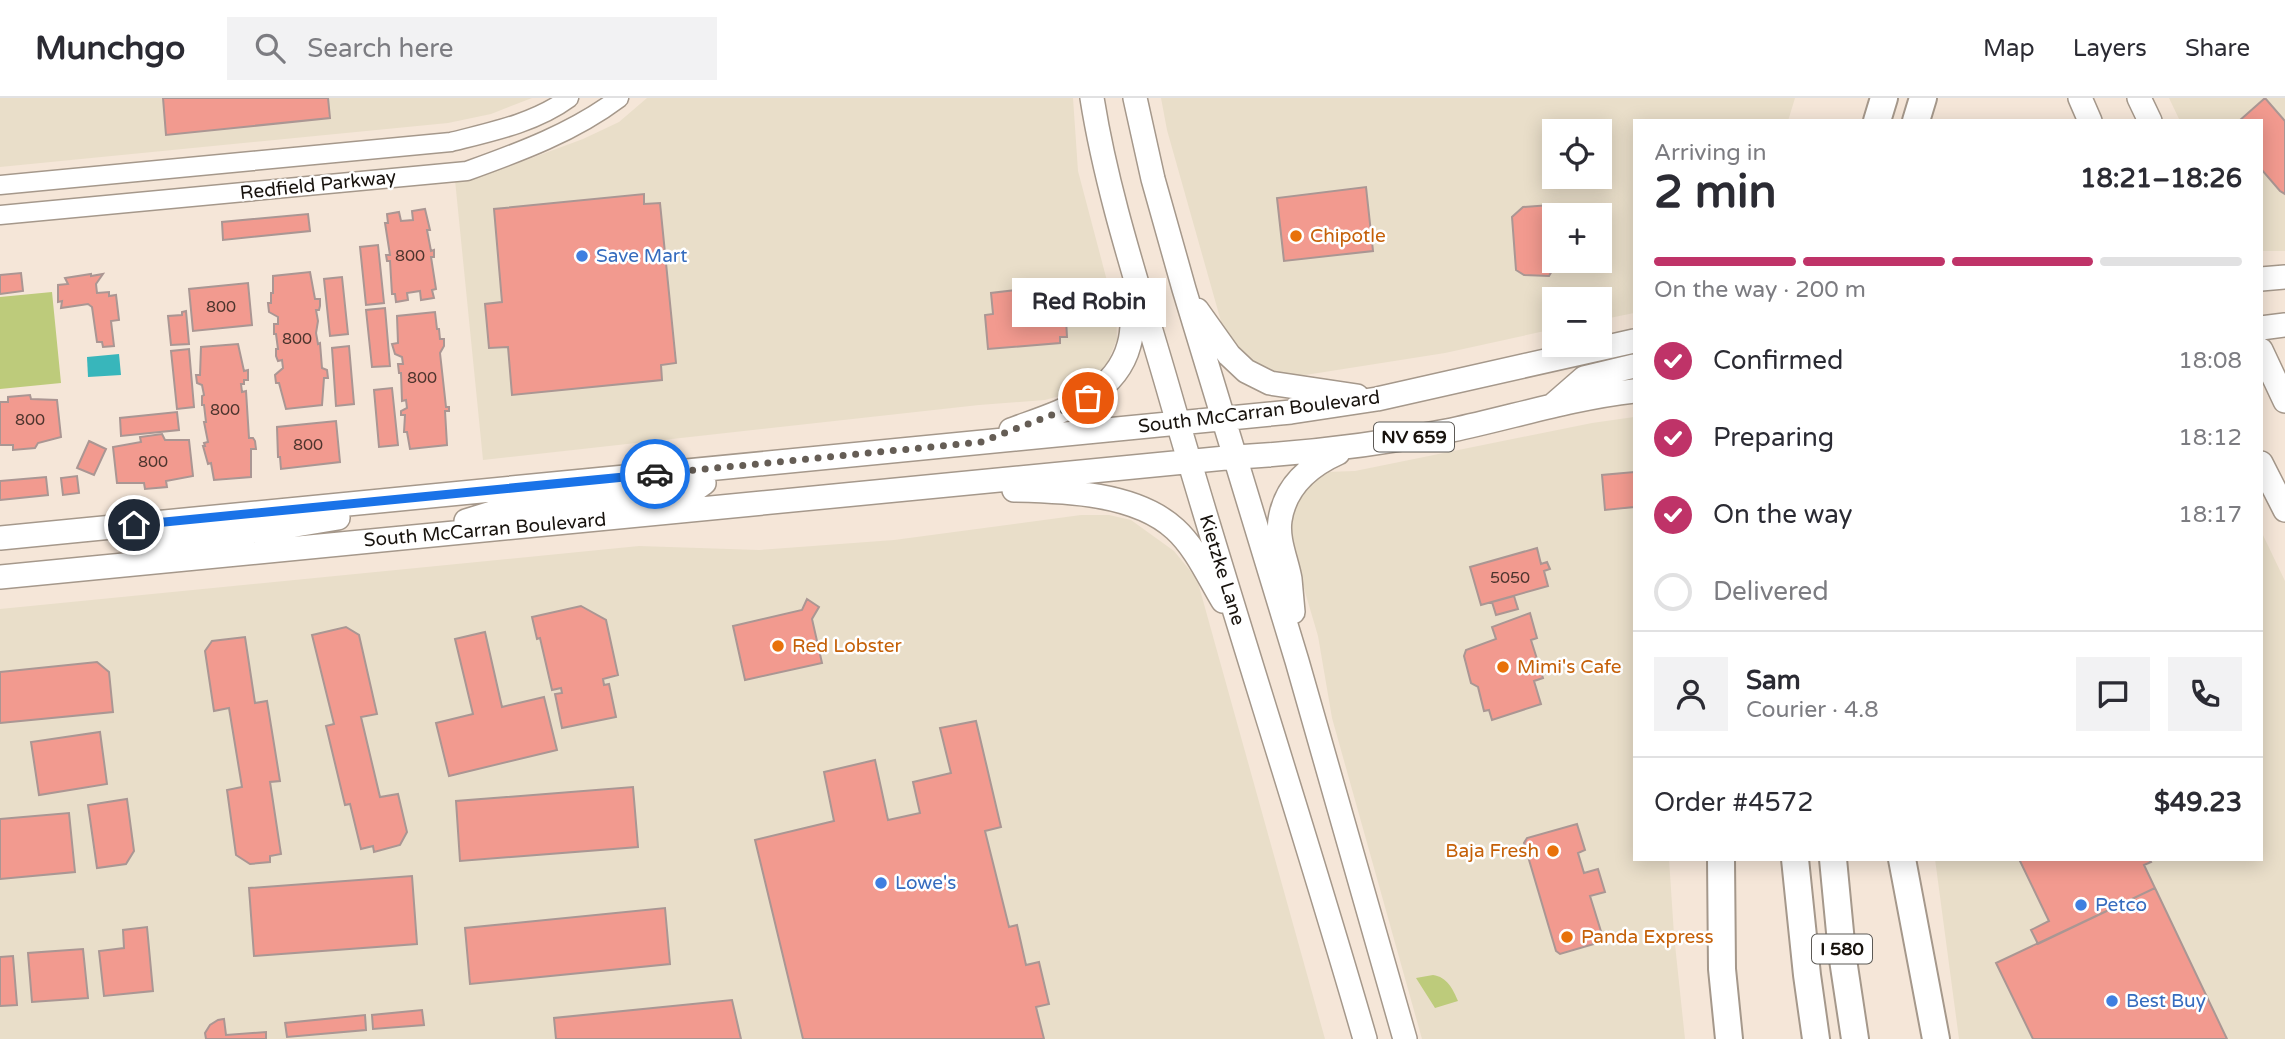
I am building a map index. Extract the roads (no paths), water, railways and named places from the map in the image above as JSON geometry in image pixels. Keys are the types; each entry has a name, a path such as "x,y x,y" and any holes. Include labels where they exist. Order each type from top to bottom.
{"highway":[{"path":"1878,119 1884,98"},
{"path":"1917,119 1923,98"},
{"path":"1721,861 1722,969 1729,1039"},
{"name":"I 580","path":"1795,861 1816,1039"},
{"name":"I 580","path":"1833,861 1855,1039"},
{"path":"1902,861 1936,1039"}],"main road":[{"name":"Kietzke Lane","path":"1092,98 1116,208 1189,462 1365,1039"},
{"path":"1135,98 1153,179 1184,289 1297,661 1405,1039"},
{"path":"2078,98 2083,119"},
{"path":"2078,98 2089,119"},
{"path":"2139,98 2149,119"},
{"path":"981,442 1065,410 1088,398 1109,380 1124,360 1130,344 1132,324 1130,283 1116,208"},
{"path":"2263,279 2285,277"},
{"path":"1184,289 1216,338 1246,371 1270,383 1377,399"},
{"path":"2263,328 2285,326"},
{"name":"South McCarran Boulevard","path":"0,538 1291,412 1377,399 1633,341"},
{"path":"2263,353 2285,401"},
{"path":"1553,405 1584,378 1633,366"},
{"name":"South McCarran Boulevard","path":"0,577 1352,447 1456,429 1553,405 1633,391"},
{"path":"1297,661 1290,578 1282,545 1280,521 1298,480 1312,466 1352,447"},
{"path":"2263,467 2285,510"},
{"path":"423,535 495,512 693,491 704,483 702,470"},
{"path":"927,488 1021,490 1113,498 1161,517 1177,530 1192,550 1240,630"},
{"path":"157,561 165,545 173,540 331,519 356,514 375,501"}],"street":[{"name":"Redfield Parkway","path":"0,185 451,142 531,119 569,98"},
{"name":"Redfield Parkway","path":"0,215 467,171 572,128 598,114 619,98"}],"water":[{"path":"119,354 121,375 88,377 87,357"}],"place":[{"name":"Chipotle","path":"1296,236"},
{"name":"Save Mart","path":"582,256"},
{"name":"Red Robin","path":"1088,398"},
{"name":"Red Lobster","path":"778,646"},
{"name":"Mimi's Cafe","path":"1503,667"},
{"name":"Baja Fresh","path":"1553,851"},
{"name":"Lowe's","path":"881,883"},
{"name":"Petco","path":"2081,905"},
{"name":"Panda Express","path":"1567,937"},
{"name":"Best Buy","path":"2112,1001"}]}
